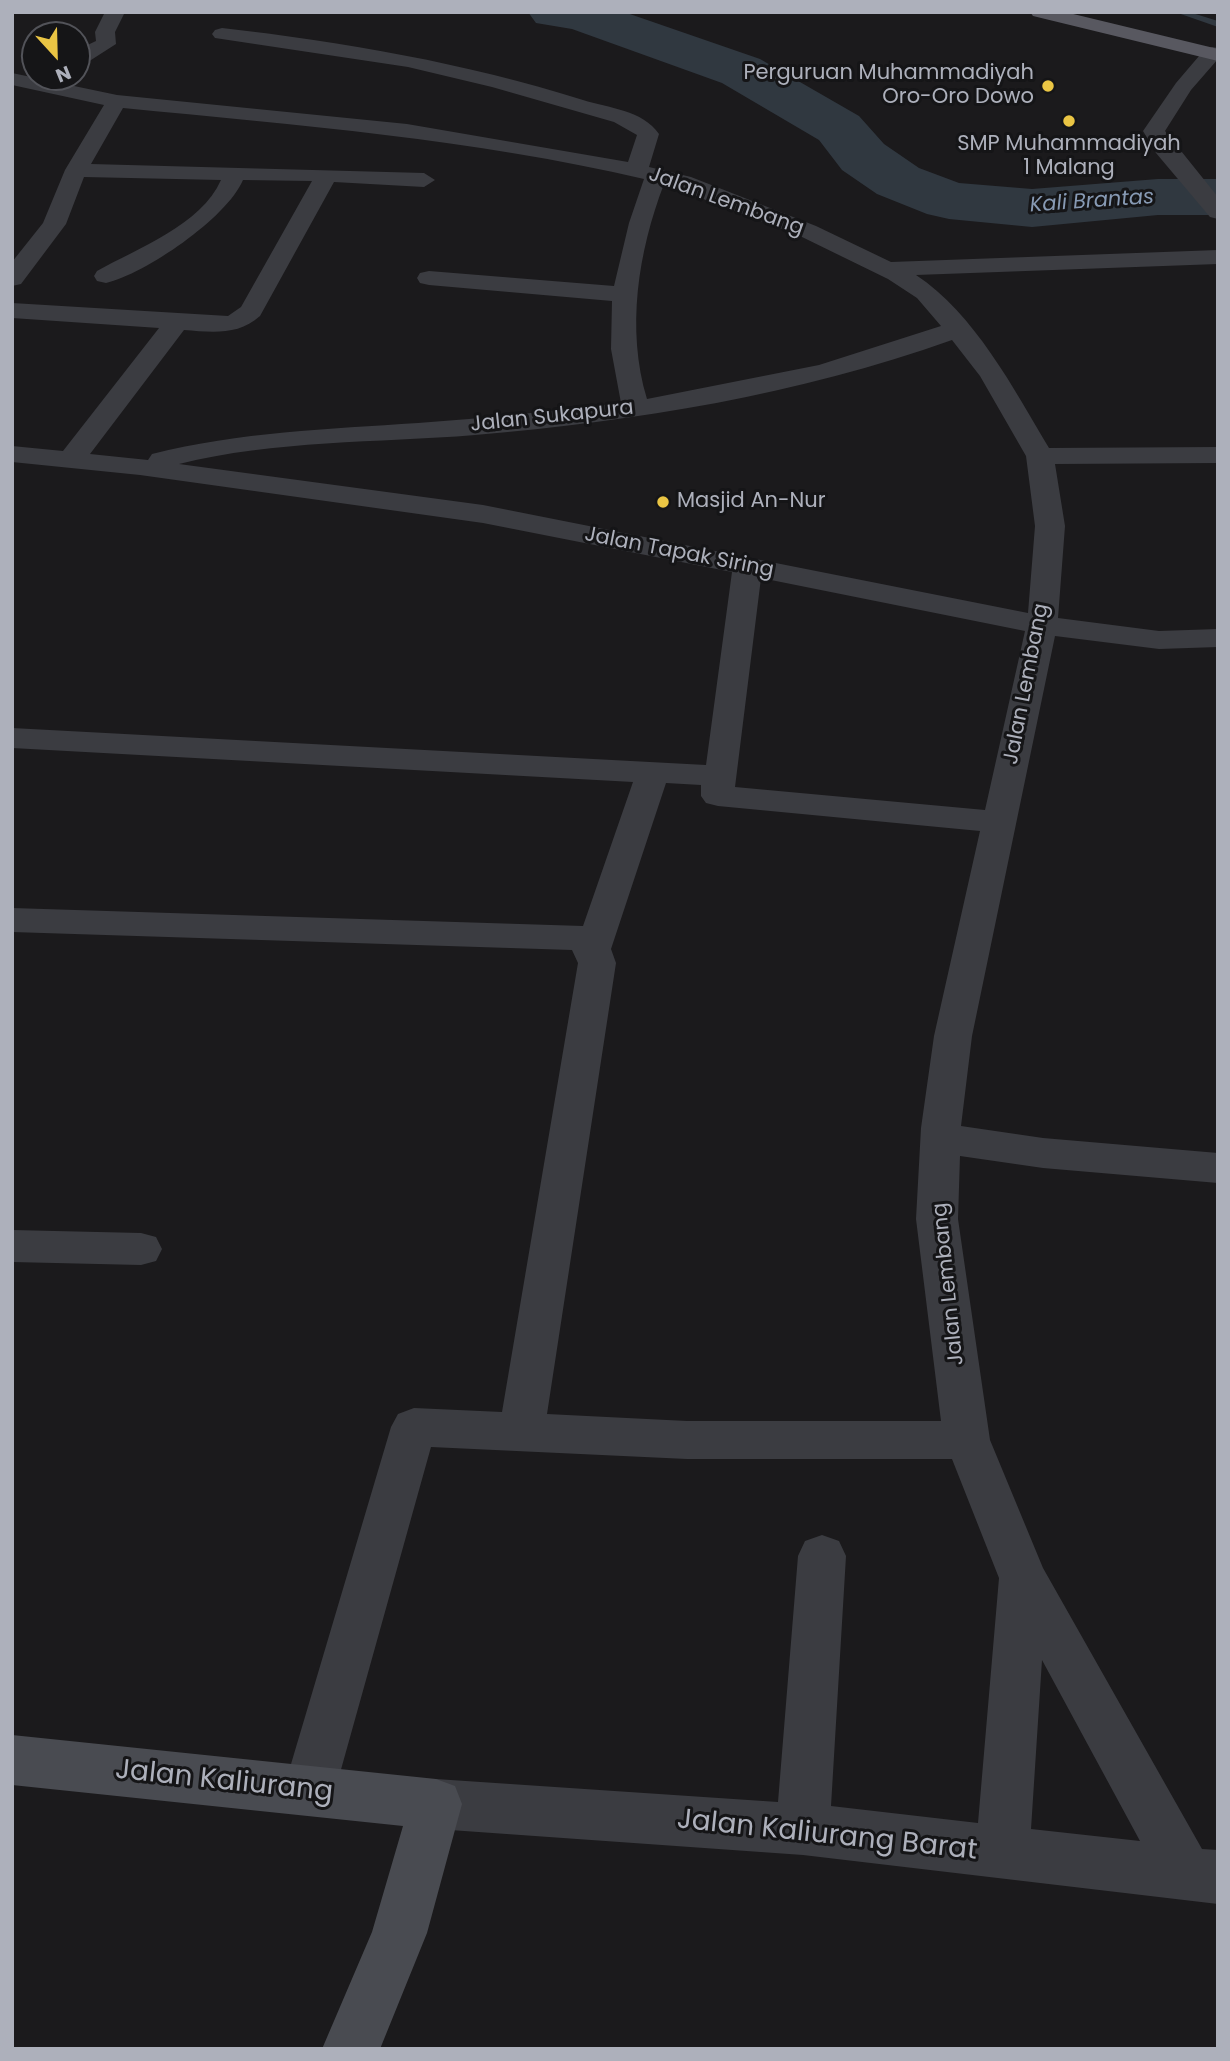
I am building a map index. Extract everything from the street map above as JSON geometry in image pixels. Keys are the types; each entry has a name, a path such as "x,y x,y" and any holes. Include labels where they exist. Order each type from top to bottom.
{"main road":[{"path":"1040,12 1215,54"},
{"name":"Jalan Kaliurang","path":"12,1760 436,1804"},
{"path":"351,2049 399,1933 436,1804"}],"street":[{"path":"91,50 106,44 105,32 115,12"},
{"path":"222,34 363,51 472,74 643,127 648,134 645,140 647,173 623,294 621,319 630,389 636,409"},
{"path":"1215,54 1183,88 1154,131 1218,212"},
{"name":"Jalan Lembang","path":"86,91 117,101 407,130 599,162 683,182 808,231 888,269 926,293 980,359 1040,456 1050,526 1042,625 953,1036 942,1138 937,1219 967,1440 1023,1578 1202,1875"},
{"path":"12,279 54,224 76,170 117,101"},
{"path":"599,162 645,140"},
{"path":"76,170 327,174 424,180"},
{"path":"106,276 174,236 211,209 223,198 235,173"},
{"path":"12,310 228,325 242,320 251,311 327,174"},
{"path":"888,269 1179,248 1218,257"},
{"path":"429,278 623,294"},
{"path":"71,459 178,321"},
{"name":"Jalan Sukapura","path":"140,467 181,455 294,436 418,431 636,409 752,390 872,359 957,329"},
{"path":"872,359 980,359"},
{"name":"Jalan Tapak Siring","path":"12,454 140,467 483,514 1042,625 1158,640 1218,638"},
{"path":"1040,456 1218,455"},
{"path":"748,566 722,773 718,776 718,796 998,822"},
{"path":"12,738 718,776"},
{"path":"593,949 653,773"},
{"path":"12,920 582,938 593,949 597,963 521,1433"},
{"path":"942,1138 1043,1153 1218,1168"},
{"path":"12,1246 141,1249"},
{"path":"309,1791 414,1427 687,1440 967,1440"},
{"path":"803,1829 822,1556"},
{"name":"Jalan Lembang","path":"1002,1854 1023,1578"},
{"name":"Jalan Kaliurang Barat","path":"436,1804 803,1829 1202,1875"}],"waterway":[{"name":"Kali Brantas","path":"554,12 579,14 741,71 839,128 863,157 898,181 949,201 1032,208 1158,197 1218,197"},
{"path":"1179,12 1218,24"}],"place":[{"name":"Perguruan Muhammadiyah Oro-Oro Dowo","path":"1048,86"},
{"name":"SMP Muhammadiyah 1 Malang","path":"1069,121"},
{"name":"Masjid An-Nur","path":"663,502"}]}
